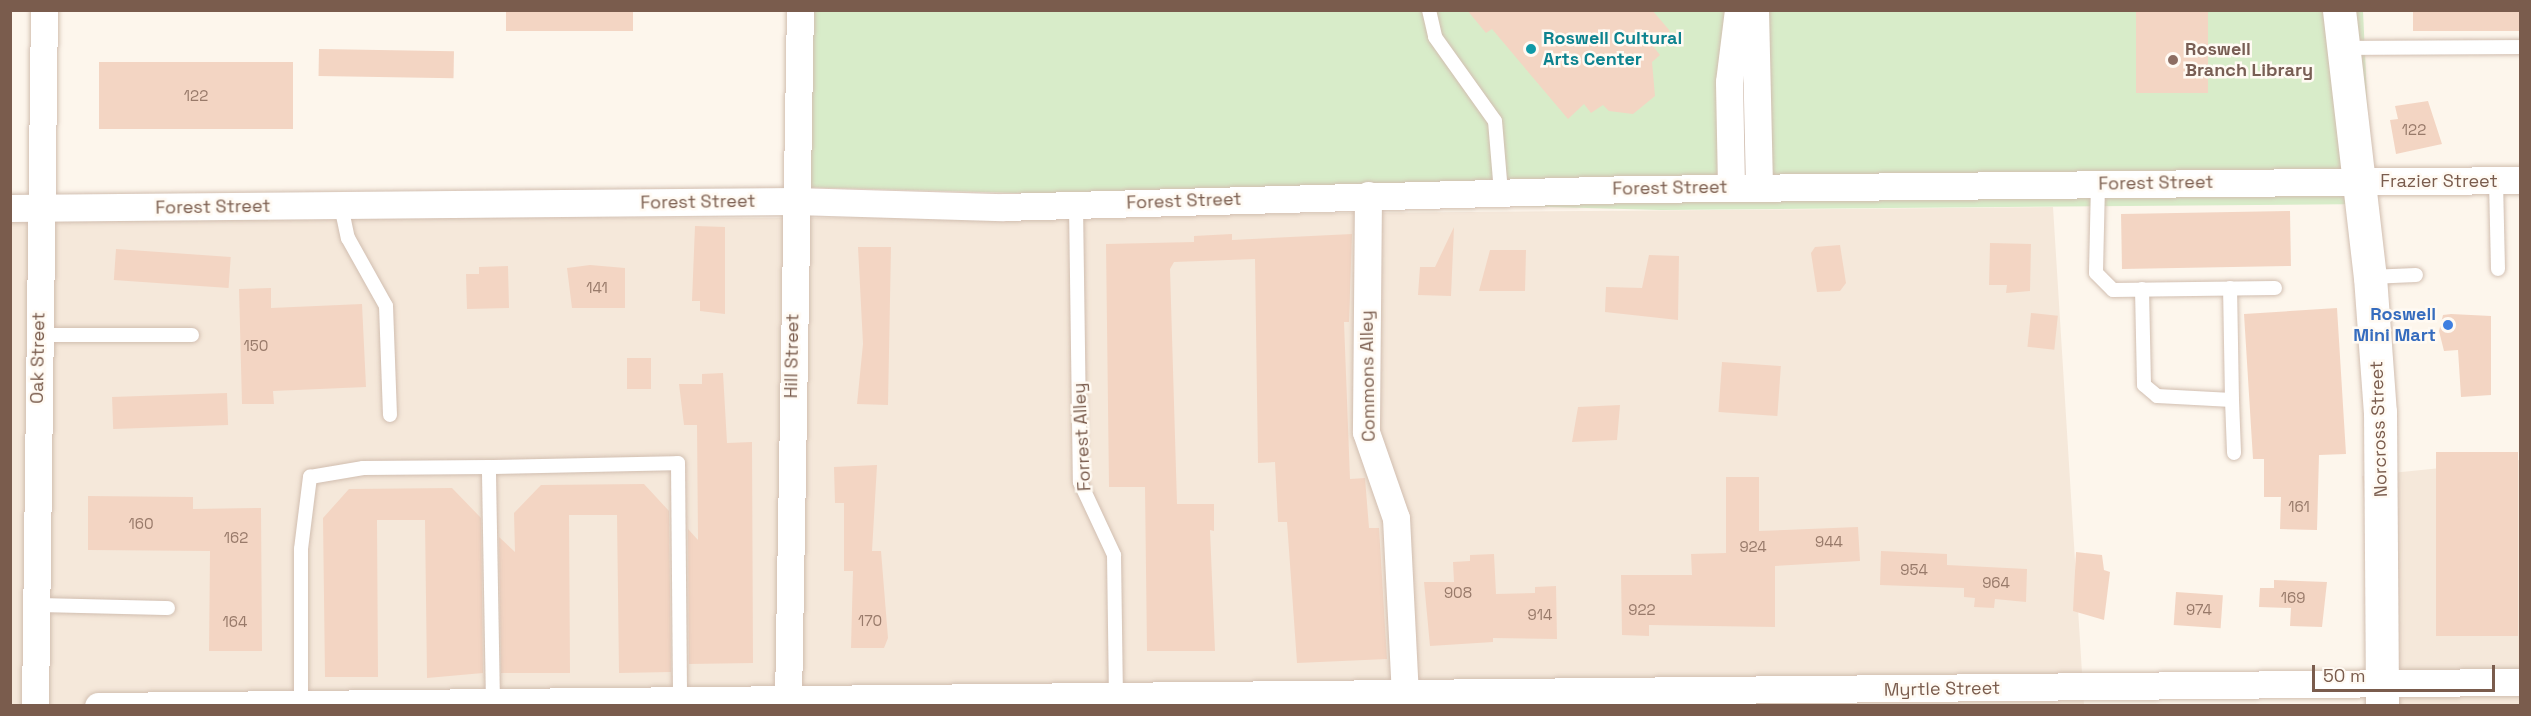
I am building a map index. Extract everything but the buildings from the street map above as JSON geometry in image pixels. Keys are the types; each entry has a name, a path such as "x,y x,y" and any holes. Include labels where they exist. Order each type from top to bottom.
{"street":[{"name":"Oak Street","path":"35,705 44,10"},
{"name":"Hill Street","path":"788,701 800,10"},
{"path":"1731,188 1729,82 1738,10"},
{"path":"1755,10 1759,187"},
{"name":"Norcross Street","path":"2338,10 2370,277 2382,465 2382,694"},
{"name":"Forest Street","path":"10,208 795,201 1076,205 1368,195 1759,187 2358,181"},
{"name":"Frazier Street","path":"2358,181 2508,181"},
{"name":"Commons Alley","path":"1368,195 1366,432 1396,518 1405,694"},
{"name":"Myrtle Street","path":"98,705 541,704 1116,698 1310,700 1405,694 2093,697 2382,694 2520,682"}],"lane":[{"path":"1429,10 1435,37 1495,121 1501,192"},
{"path":"2342,48 2520,46"},
{"path":"2498,269 2508,181"},
{"path":"2098,184 2096,273 2113,290 2275,288"},
{"name":"Forrest Alley","path":"1076,205 1080,482 1114,555 1116,698"},
{"path":"341,206 348,238 386,306 390,415"},
{"path":"2370,277 2416,275"},
{"path":"2230,288 2234,453"},
{"path":"2142,289 2144,385 2157,396 2232,400"},
{"path":"38,335 192,335"},
{"path":"301,704 301,549 310,477 363,468 678,463 680,702"},
{"path":"489,466 493,703"},
{"path":"36,605 168,608"}],"shaded area":[{"path":"2053,207 2084,705 11,706 11,216 792,218"},
{"path":"2520,460 2520,705 2380,705 2362,476"}],"green space":[{"path":"800,11 2363,11 2372,204 1661,210 796,187"}],"place":[{"name":"Roswell Cultural Arts Center","path":"1531,49"},
{"name":"Roswell Branch Library","path":"2173,60"},
{"name":"Roswell Mini Mart","path":"2448,325"}]}
